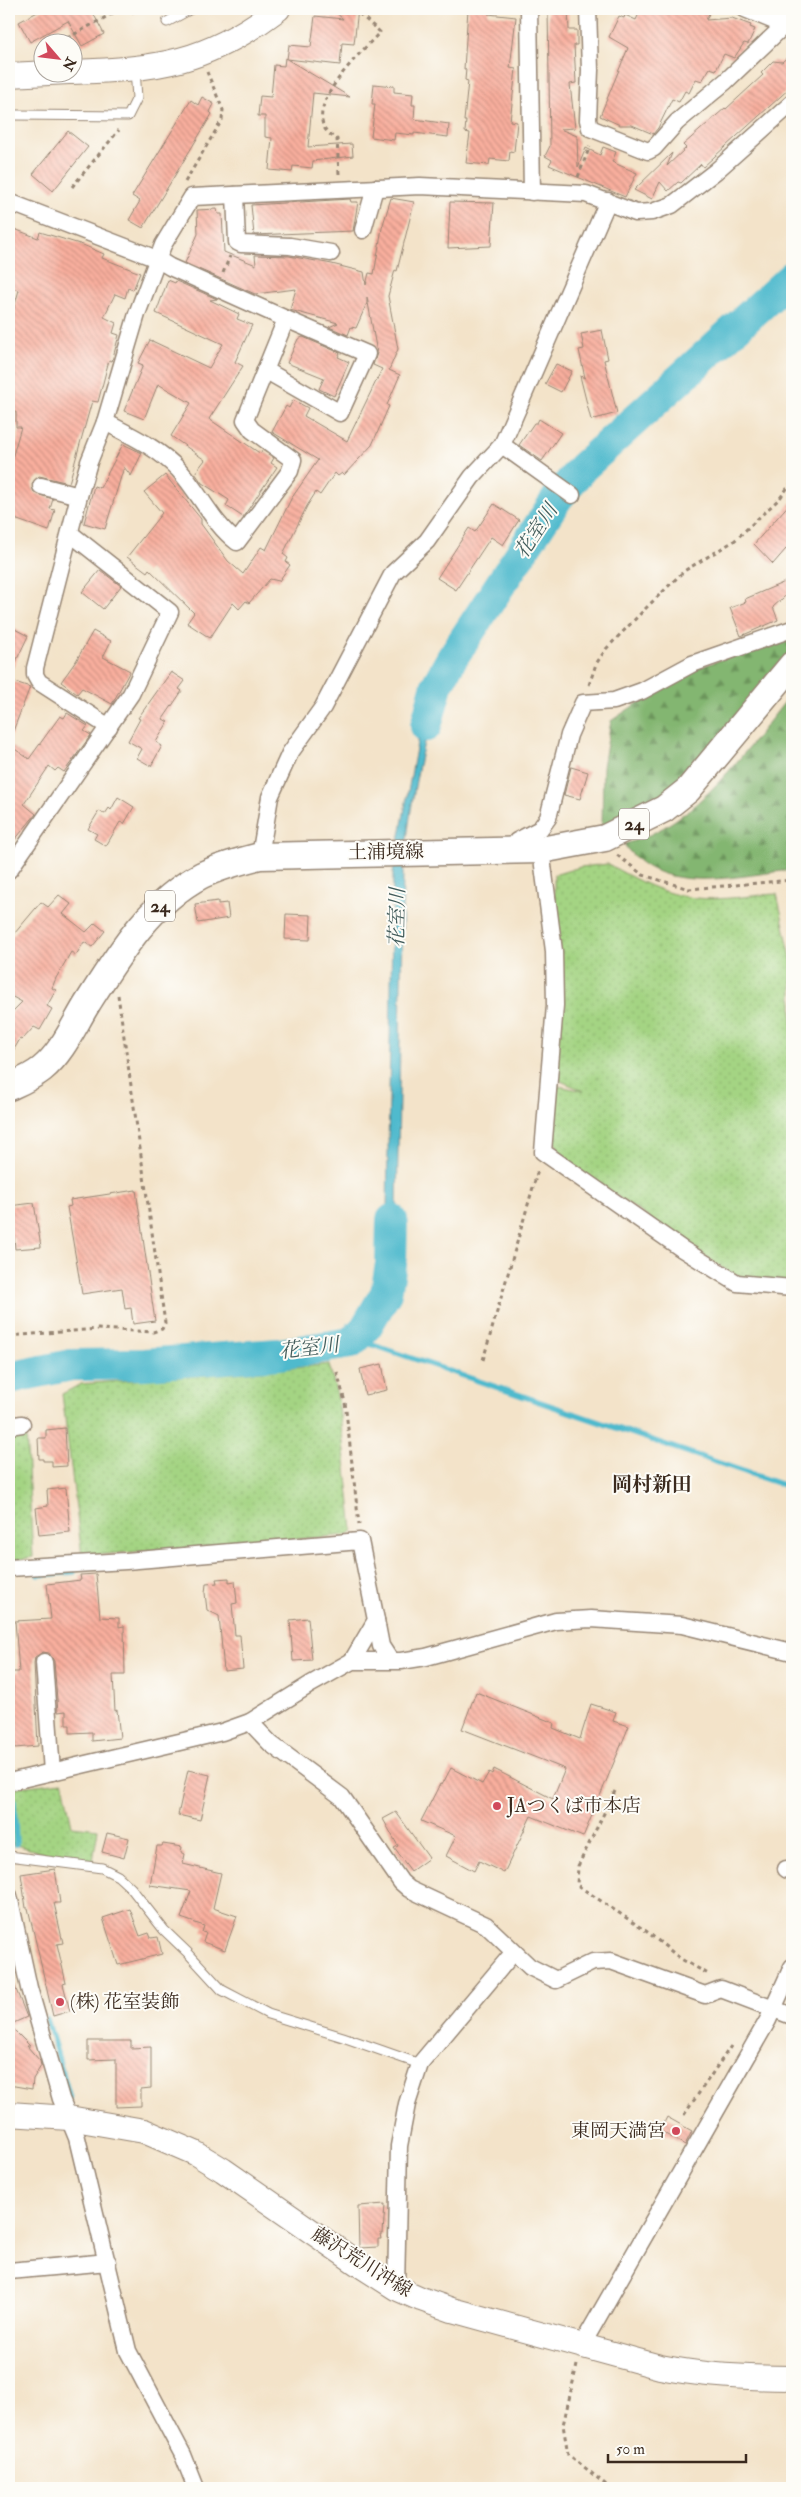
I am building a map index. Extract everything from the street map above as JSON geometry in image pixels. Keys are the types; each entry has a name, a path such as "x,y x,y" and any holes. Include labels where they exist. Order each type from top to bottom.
{"main road":[{"path":"82,71 135,69 183,61 199,55 256,26 278,9"},
{"path":"9,75 32,74"},
{"name":"土浦境線","path":"9,1088 31,1077 53,1057 112,965 147,920 177,891 203,875 224,866 260,856 529,850 605,838 664,809 688,790 792,665"},
{"name":"藤沢荒川沖線","path":"9,2114 69,2118 144,2131 195,2153 396,2288 452,2310 660,2367 729,2378 792,2378"}],"street":[{"path":"529,9 532,192"},
{"path":"588,9 590,70 588,120 590,128 596,132 651,150 677,122 726,81 788,22 746,9"},
{"path":"109,727 40,682 35,675 79,496 89,462 105,422 137,314 163,245 192,197 420,186 586,194 636,213 652,212 672,205 716,171 792,103"},
{"path":"363,230 375,188"},
{"path":"235,195 236,242 241,244 290,246 331,253"},
{"path":"260,856 270,797 290,752 323,707 393,573 427,541 472,477 502,445 608,201"},
{"path":"9,202 157,259 216,288 367,354 340,413 264,370"},
{"path":"105,422 155,448 179,470 224,529 237,542 290,471 293,460 252,430 245,420 286,318"},
{"path":"502,445 572,495"},
{"path":"40,486 79,496"},
{"path":"9,870 131,694 170,612 71,534"},
{"path":"792,629 692,664 633,694 614,700 583,703 569,735 548,818 540,829 517,841 529,850 554,950 555,1005 543,1152 682,1249 737,1283 792,1288"},
{"path":"9,1568 126,1561 360,1540 381,1646 390,1660"},
{"path":"352,1661 426,1657 556,1621 591,1619 682,1625 792,1652"},
{"path":"9,1782 222,1732 250,1722 352,1661 376,1620"},
{"path":"44,1662 52,1772"},
{"path":"250,1722 271,1744 342,1797 401,1882 409,1889 486,1925 530,1967 556,1980 593,1962 611,1961 705,1994 721,1989 792,2016"},
{"path":"9,1896 29,1988 69,2118 77,2138 128,2351 182,2455 196,2488"},
{"path":"396,2288 399,2146 407,2104 420,2064 514,1953"},
{"path":"582,2345 773,2009 792,1967"},
{"path":"9,2272 108,2262"}],"lane":[{"path":"166,22 191,9"},
{"path":"16,115 128,116 137,98 135,69"},
{"path":"9,1856 102,1868 118,1876 131,1888 164,1930 222,1990 268,2014 343,2037 420,2064"}],"path":[{"path":"78,32 117,11 132,12 140,9"},
{"path":"340,189 337,139 326,131 321,121 321,111 340,77 380,32 354,9"},
{"path":"183,186 219,128 223,110 199,55"},
{"path":"72,187 118,132 128,116"},
{"path":"577,178 596,132"},
{"path":"216,288 236,242"},
{"path":"583,703 596,664 613,642 684,571 734,541 780,498 792,482"},
{"path":"605,838 617,855 643,875 689,889 792,880"},
{"path":"9,1336 98,1329 153,1332 162,1329 165,1323 112,965"},
{"path":"483,1360 543,1152"},
{"path":"337,1372 345,1402 360,1540"},
{"path":"615,1791 578,1866 577,1885 646,1931 680,1959 710,1975 721,1989"},
{"path":"684,2115 733,2044"},
{"path":"582,2345 563,2425 568,2454 610,2488"},
{"path":"747,2488 761,2486 787,2488"}],"green space":[{"path":"792,634 792,652 694,768 676,786 651,806 602,828 603,767 611,721 663,686 698,668"},
{"path":"792,693 792,870 701,879 678,877 657,872 639,861 624,844 651,834 675,820 698,803 738,760"},
{"path":"608,864 651,886 684,896 716,899 777,894 792,962 792,1282 748,1279 727,1271 567,1162 551,1136 558,1086 584,1091 556,1079 554,875 580,867"},
{"path":"329,1364 338,1399 353,1530 349,1535 82,1556 62,1394 81,1384"},
{"path":"9,1432 26,1432 33,1557 9,1561"},
{"path":"63,1782 72,1826 98,1829 93,1861 64,1859 9,1843 9,1804 18,1787"}],"water":[{"path":"432,683 442,685 427,729 416,778 403,874 396,1264 386,1263 393,873 422,716"},
{"path":"95,1357 95,1370 49,1375 9,1385 9,1371 47,1362"}],"building":[{"path":"43,9 91,9 104,34 82,46 82,32 74,32 68,21 48,32 32,32 32,41 30,42 19,22"},
{"path":"332,9 358,9 354,44 342,43 340,65 287,59 289,45 311,47 315,16 343,19"},
{"path":"468,9 489,9 488,14 516,17 510,68 516,69 510,121 517,122 514,152 510,151 509,161 490,159 489,165 466,163 470,133 465,132 466,121 464,121 468,81 465,80 466,69 464,69"},
{"path":"548,9 568,9 569,30 577,30 577,45 574,45 576,83 570,84 575,128 560,129 577,136 578,167 586,148 600,155 603,147 616,152 612,162 637,173 625,197 549,165 552,160 545,156 550,146"},
{"path":"641,9 711,9 706,20 732,18 751,25 750,27 755,29 748,44 744,43 734,58 724,54 716,70 710,68 702,81 696,79 689,93 685,91 679,102 672,99 658,128 653,134 632,125 620,125 600,116 628,48 609,37 619,16 624,18 625,15 636,20"},
{"path":"792,53 792,86 703,167 701,164 681,183 678,182 668,191 660,182 652,199 634,190 672,153 667,166 686,148 683,145 763,75 761,73 773,61 782,62"},
{"path":"285,58 350,97 313,93 308,147 352,144 353,156 313,161 312,168 293,166 292,172 269,170 272,138 265,137 265,116 258,116 260,96 271,97 274,65 284,66"},
{"path":"374,84 394,86 394,92 413,94 412,105 415,105 414,119 449,124 448,137 395,133 394,140 371,137 375,104 372,104"},
{"path":"202,97 214,104 210,112 212,114 143,228 129,220 140,201 132,196 191,100 198,105"},
{"path":"68,131 88,147 53,191 33,174"},
{"path":"391,198 414,202 397,271 395,270 388,296 398,349 389,370 400,375 387,405 389,406 372,445 344,475 342,473 338,476 335,473 320,495 316,492 307,506 283,554 288,558 286,562 290,565 279,581 270,579 249,603 246,601 239,609 233,603 210,638 187,623 194,613 149,569 147,572 127,557 162,513 144,492 165,475 201,519 201,524 228,561 243,574 261,547 266,550 291,499 318,460 272,432 286,406 289,408 293,400 308,408 304,416 347,441 382,369 373,365 377,353 367,297 367,303 356,328 351,327 348,335 329,327 338,323 290,310 296,289 255,294 185,263 198,234 197,210 217,209 218,214 222,214 224,252 256,265 255,255 289,256 332,264 364,272 366,285 369,273 374,274 382,228"},
{"path":"350,199 351,202 358,202 353,231 254,235 251,205"},
{"path":"450,202 494,203 491,246 448,248"},
{"path":"9,227 38,238 40,232 83,245 104,254 102,258 140,273 133,290 128,288 125,298 115,294 104,317 116,323 113,333 119,335 112,361 109,360 98,402 92,401 69,483 39,476 32,483 34,493 53,499 50,509 55,510 49,531 9,517 9,469 21,427 16,427 16,412 12,412 12,381 9,380 9,325 19,290 9,287"},
{"path":"168,280 175,283 176,281 217,299 210,300 239,314 237,319 252,325 235,362 243,366 209,419 258,452 261,453 262,450 274,458 271,463 277,467 243,517 226,506 229,500 202,483 195,473 205,460 171,436 191,403 158,384 144,419 124,411 143,365 138,363 150,340 209,368 223,344 156,313"},
{"path":"602,330 608,359 604,360 617,413 591,420 580,376 585,378 579,350 584,349 581,334"},
{"path":"303,337 340,353 338,357 349,362 334,396 319,389 324,378 287,363 298,339"},
{"path":"556,364 572,371 561,392 545,384"},
{"path":"539,419 561,433 542,461 519,445 534,423 537,423"},
{"path":"123,444 142,453 131,476 124,467 105,529 84,523 94,486 100,488"},
{"path":"792,501 792,542 773,564 754,544"},
{"path":"494,504 519,520 503,545 491,537 456,590 437,578 469,528 475,532"},
{"path":"100,570 121,586 103,609 82,592"},
{"path":"792,579 792,590 773,607 778,620 741,636 730,608 746,602 745,599"},
{"path":"9,626 28,636 9,676"},
{"path":"93,631 111,641 103,657 130,671 112,704 82,688 77,694 61,682 76,661"},
{"path":"171,672 185,681 179,689 182,691 163,719 168,722 156,742 162,746 151,766 137,758 142,749 128,741 140,719 138,718"},
{"path":"9,680 30,687 10,739 9,739"},
{"path":"67,713 88,726 84,731 91,735 64,772 58,768 55,771 49,766 24,804 36,814 9,847 9,745 29,759 60,716 64,718"},
{"path":"571,767 588,772 580,799 564,795"},
{"path":"118,797 134,807 124,824 120,822 106,846 94,839 97,834 88,829 99,811 105,814 109,808 111,810"},
{"path":"59,895 71,904 63,914 86,932 95,923 105,931 92,947 84,942 76,955 71,952 52,988 56,990 47,1006 52,1009 40,1030 34,1027 22,1040 20,1039 9,1058 9,1015 22,1002 9,995 9,940 41,902 48,907"},
{"path":"218,901 218,904 227,903 229,918 198,923 195,904"},
{"path":"286,914 311,915 310,940 285,939"},
{"path":"136,1190 155,1321 133,1324 131,1308 125,1309 122,1288 82,1294 67,1207 71,1206 70,1200"},
{"path":"34,1203 41,1247 15,1249 14,1238 10,1238 9,1206"},
{"path":"382,1364 387,1390 365,1395 360,1369"},
{"path":"65,1428 67,1466 52,1467 52,1461 39,1459 38,1438 46,1438 46,1430"},
{"path":"66,1488 70,1532 39,1535 36,1508 48,1506 47,1490"},
{"path":"96,1574 100,1617 119,1618 119,1627 124,1626 125,1675 113,1675 115,1711 117,1710 120,1738 92,1741 92,1732 70,1733 70,1725 66,1725 66,1711 58,1712 54,1661 49,1653 43,1652 35,1657 34,1663 38,1746 15,1748 13,1719 9,1719 9,1704 14,1704 12,1672 19,1672 15,1621 51,1619 47,1584 81,1580 80,1575"},
{"path":"229,1578 229,1582 235,1581 237,1603 232,1604 235,1635 240,1635 243,1669 224,1671 219,1616 207,1610 205,1593 206,1584 217,1583 216,1579"},
{"path":"308,1618 312,1660 293,1661 290,1620"},
{"path":"476,1692 554,1723 553,1728 580,1739 591,1704 616,1712 613,1721 629,1726 583,1837 531,1816 504,1873 479,1861 474,1871 446,1856 456,1836 421,1821 440,1784 442,1785 451,1768 482,1784 489,1772 492,1774 494,1769 553,1799 565,1769 462,1729"},
{"path":"188,1770 210,1775 200,1820 178,1815"},
{"path":"396,1812 429,1858 411,1871 394,1848 398,1846 383,1819"},
{"path":"107,1833 129,1838 124,1858 102,1852"},
{"path":"163,1844 182,1847 181,1852 185,1854 183,1864 221,1873 213,1908 237,1916 225,1950 203,1942 206,1933 202,1932 204,1926 181,1918 191,1891 150,1885 157,1846 162,1846"},
{"path":"55,1869 60,1903 54,1903 63,1943 57,1944 66,1983 63,1984 70,2011 53,2016 28,1908 26,1908 21,1874"},
{"path":"130,1909 140,1936 149,1933 151,1938 158,1937 162,1954 118,1965 103,1918"},
{"path":"9,1972 27,2017 9,2025"},
{"path":"9,2025 30,2046 27,2046 40,2061 41,2066 33,2079 32,2089 9,2085"},
{"path":"88,2041 131,2041 131,2048 151,2047 151,2088 141,2089 141,2106 116,2107 116,2059 88,2060"},
{"name":"東岡天満宮","path":"667,2117 692,2131 685,2145 660,2131"},
{"path":"385,2204 383,2234 380,2234 381,2239 378,2239 378,2247 359,2248 358,2206"}],"waterway":[{"name":"花室川","path":"426,726 437,685 452,658 558,497 582,468 792,277"},
{"name":"花室川","path":"9,1378 71,1365 144,1364 279,1354 351,1343 365,1329 386,1293 391,1264 392,1220"},
{"path":"351,1343 370,1344 792,1488"},
{"path":"38,1575 74,1572"},
{"path":"14,1802 16,1844"},
{"path":"47,2019 70,2098"}],"place":[{"name":"JAつくば市本店","path":"497,1806"},
{"name":"(株) 花室装飾","path":"60,2002"},
{"name":"東岡天満宮","path":"676,2131"}],"district":[{"name":"岡村新田","path":"652,1484"}]}
